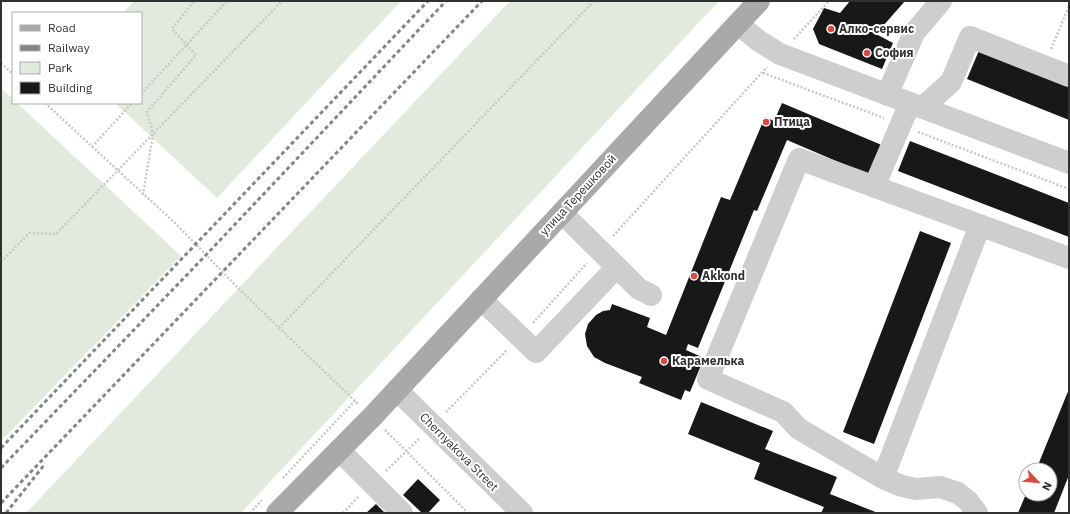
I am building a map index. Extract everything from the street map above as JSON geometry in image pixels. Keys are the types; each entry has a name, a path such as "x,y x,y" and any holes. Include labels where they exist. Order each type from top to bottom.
{"main road":[{"name":"улица Терешковой","path":"271,505 339,450 372,417 759,1"}],"street":[{"path":"887,95 914,33 941,1"},
{"path":"738,24 759,41 780,54 1069,163"},
{"path":"874,187 916,105 951,82 970,37 1069,76"},
{"path":"977,513 968,501 958,493 940,488 916,489 902,486 883,478 799,429 783,412 708,379 799,159 1069,258"},
{"path":"562,213 616,268 639,289 652,295"},
{"path":"883,478 980,225"},
{"path":"481,299 536,352 616,268"},
{"name":"Chernyakova Street","path":"397,390 522,513"},
{"path":"339,450 402,513"}],"path":[{"path":"144,195 153,134 147,112 196,55 172,29 194,1"},
{"path":"142,93 227,1"},
{"path":"1,262 29,233 56,234 282,1"},
{"path":"279,328 594,1"},
{"path":"407,452 520,336 829,1"},
{"path":"1044,66 1069,6"},
{"path":"1,63 12,73"},
{"path":"46,104 176,224 238,288 372,417 468,513"},
{"path":"92,147 131,104"},
{"path":"281,479 355,401"},
{"path":"250,513 271,505"}],"green space":[{"path":"134,1 401,1 217,198 116,104 142,104 142,12 124,12"},
{"path":"510,1 719,1 241,513 26,513"},
{"path":"1,88 12,98 12,104 18,104 181,256 1,441"}],"building":[{"path":"850,1 905,1 876,34 893,43 882,69 819,44 813,29 824,8 840,13"},
{"path":"980,48 1069,84 1069,120 967,79"},
{"path":"782,103 884,146 871,176 787,140 757,211 754,210 698,348 688,344 686,350 704,358 690,392 685,390 681,400 639,383 642,377 605,363 594,357 587,346 585,334 588,324 596,315 603,311 610,310 612,304 650,318 647,327 666,335 721,197 730,200 765,117 774,121"},
{"path":"910,141 1069,203 1069,237 898,171"},
{"path":"920,231 951,243 874,444 843,432"},
{"path":"1069,389 1069,475 1054,513 1018,513 1023,502 1058,502 1058,462 1039,462"},
{"path":"701,402 773,431 765,449 837,477 830,494 878,513 821,513 824,507 754,479 760,463 688,434"},
{"path":"418,479 440,500 428,513 422,513 403,495"},
{"path":"376,504 385,513 366,513"}],"railway":[{"path":"1,448 428,1"},
{"path":"1,468 206,255 446,1"},
{"path":"1,503 482,1"},
{"path":"6,513 45,464"}],"place":[{"name":"Алко-сервис","path":"831,29"},
{"name":"София","path":"867,53"},
{"name":"Птица","path":"766,122"},
{"name":"Akkond","path":"694,276"},
{"name":"Карамелька","path":"664,361"}]}
